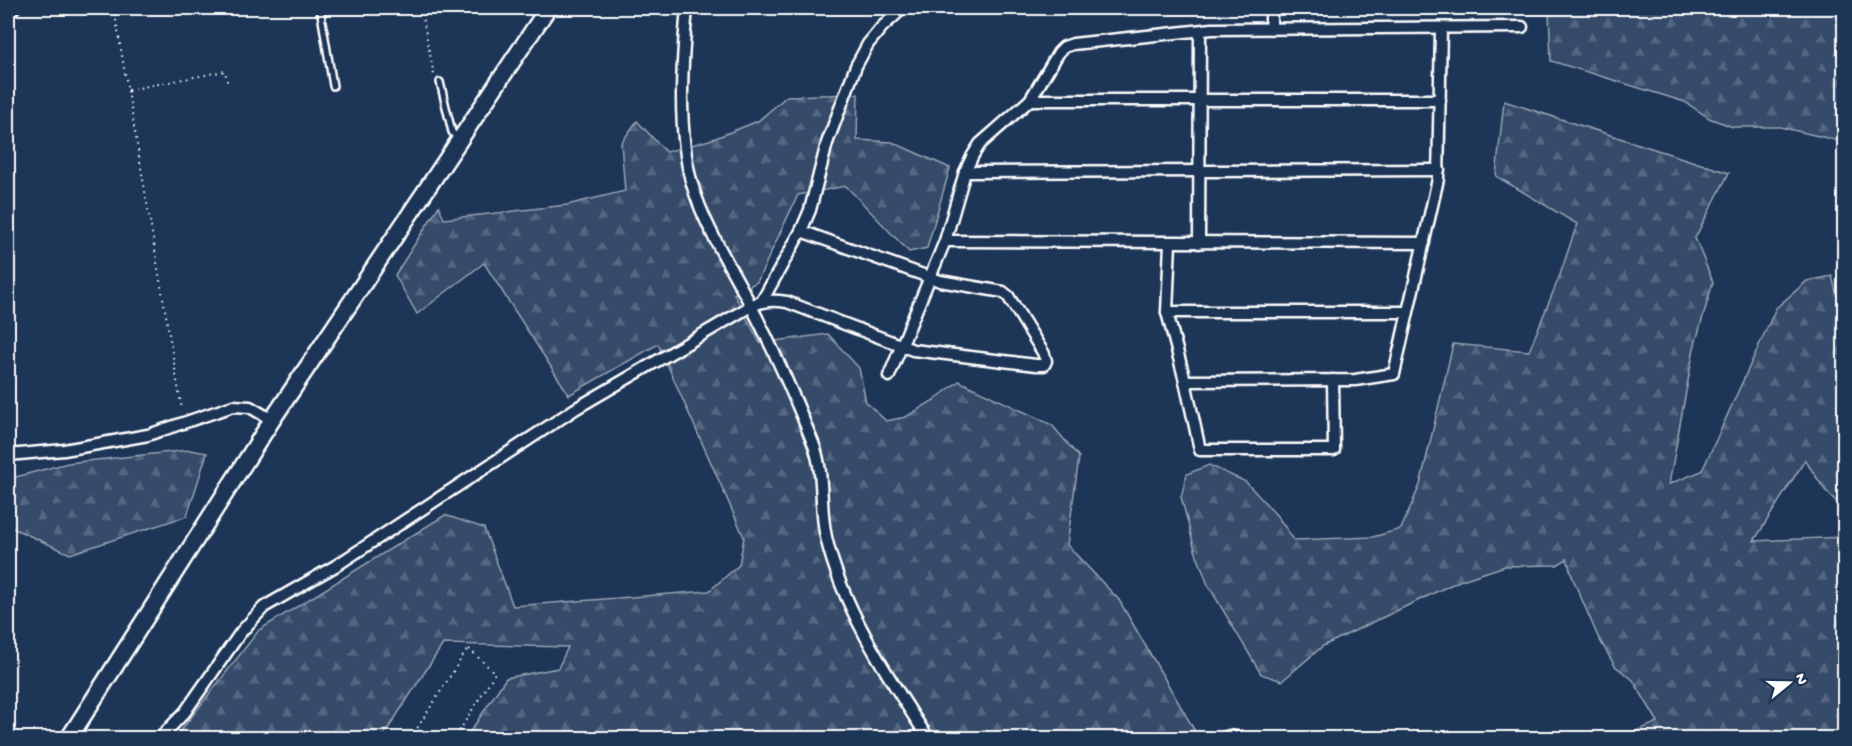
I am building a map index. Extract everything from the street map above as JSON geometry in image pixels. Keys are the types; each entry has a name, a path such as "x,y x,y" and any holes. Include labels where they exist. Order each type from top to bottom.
{"street":[{"path":"8,12 14,8"},
{"path":"69,738 272,420 548,8"},
{"path":"687,8 681,68 686,155 692,184 704,216 757,303 814,446 821,468 822,512 826,536 843,588 890,680 928,738"},
{"path":"757,303 801,231 815,195 827,143 856,66 868,44 903,8"},
{"path":"1271,8 1271,27"},
{"path":"889,376 945,241 965,172 980,144 1030,100 1064,47 1073,44 1200,31 1271,27 1441,29 1522,27"},
{"path":"1185,381 1355,380 1394,374 1438,170 1441,29"},
{"path":"1199,243 1200,31"},
{"path":"1030,100 1440,100"},
{"path":"965,172 1438,170"},
{"path":"160,738 185,712 241,632 264,607 337,565 575,409 757,303 774,300 787,302 913,350 1036,365 1044,364 1046,361 1038,344 1008,296 1003,292 940,281 801,231"},
{"path":"945,241 1424,243"},
{"path":"1170,243 1167,312 1200,450 1334,450 1333,380"},
{"path":"1167,312 1407,312"},
{"path":"8,455 64,450 148,435 233,406 250,407 272,420"},
{"path":"1223,738 1229,736 1241,738"}],"lane":[{"path":"320,8 333,86"},
{"path":"440,82 452,132 460,141"}],"path":[{"path":"114,8 184,422"},
{"path":"421,8 433,75 440,82"},
{"path":"128,90 225,71 228,85"},
{"path":"411,738 468,648 495,674 455,738"}],"green space":[{"path":"1502,8 1844,8 1844,142 1780,127 1733,127 1709,118 1685,102 1551,61 1549,12"},
{"path":"858,94 857,140 892,142 950,168 927,248 909,252 846,186 798,195 757,282 734,294 760,343 828,334 859,368 866,402 886,421 906,417 959,381 1052,425 1079,457 1067,545 1119,600 1199,738 466,738 506,678 558,668 568,647 443,644 382,738 175,738 259,630 445,515 484,528 513,606 709,591 739,565 744,537 658,344 569,395 484,263 417,314 395,275 439,206 444,219 567,205 625,191 621,143 637,121 666,152 713,139 758,121 787,96"},
{"path":"1504,101 1729,173 1695,238 1713,282 1694,348 1669,484 1702,471 1776,308 1807,281 1832,276 1844,321 1844,509 1825,490 1805,460 1754,541 1844,537 1844,738 1620,738 1658,722 1633,680 1615,666 1598,637 1573,579 1567,559 1557,565 1505,566 1459,581 1323,646 1282,681 1261,674 1208,585 1195,550 1181,497 1187,474 1209,465 1246,482 1278,517 1294,540 1373,537 1401,529 1420,485 1453,344 1529,351 1560,275 1577,224 1496,176"},
{"path":"190,450 207,453 187,516 70,554 8,526 8,479 68,463"}]}
